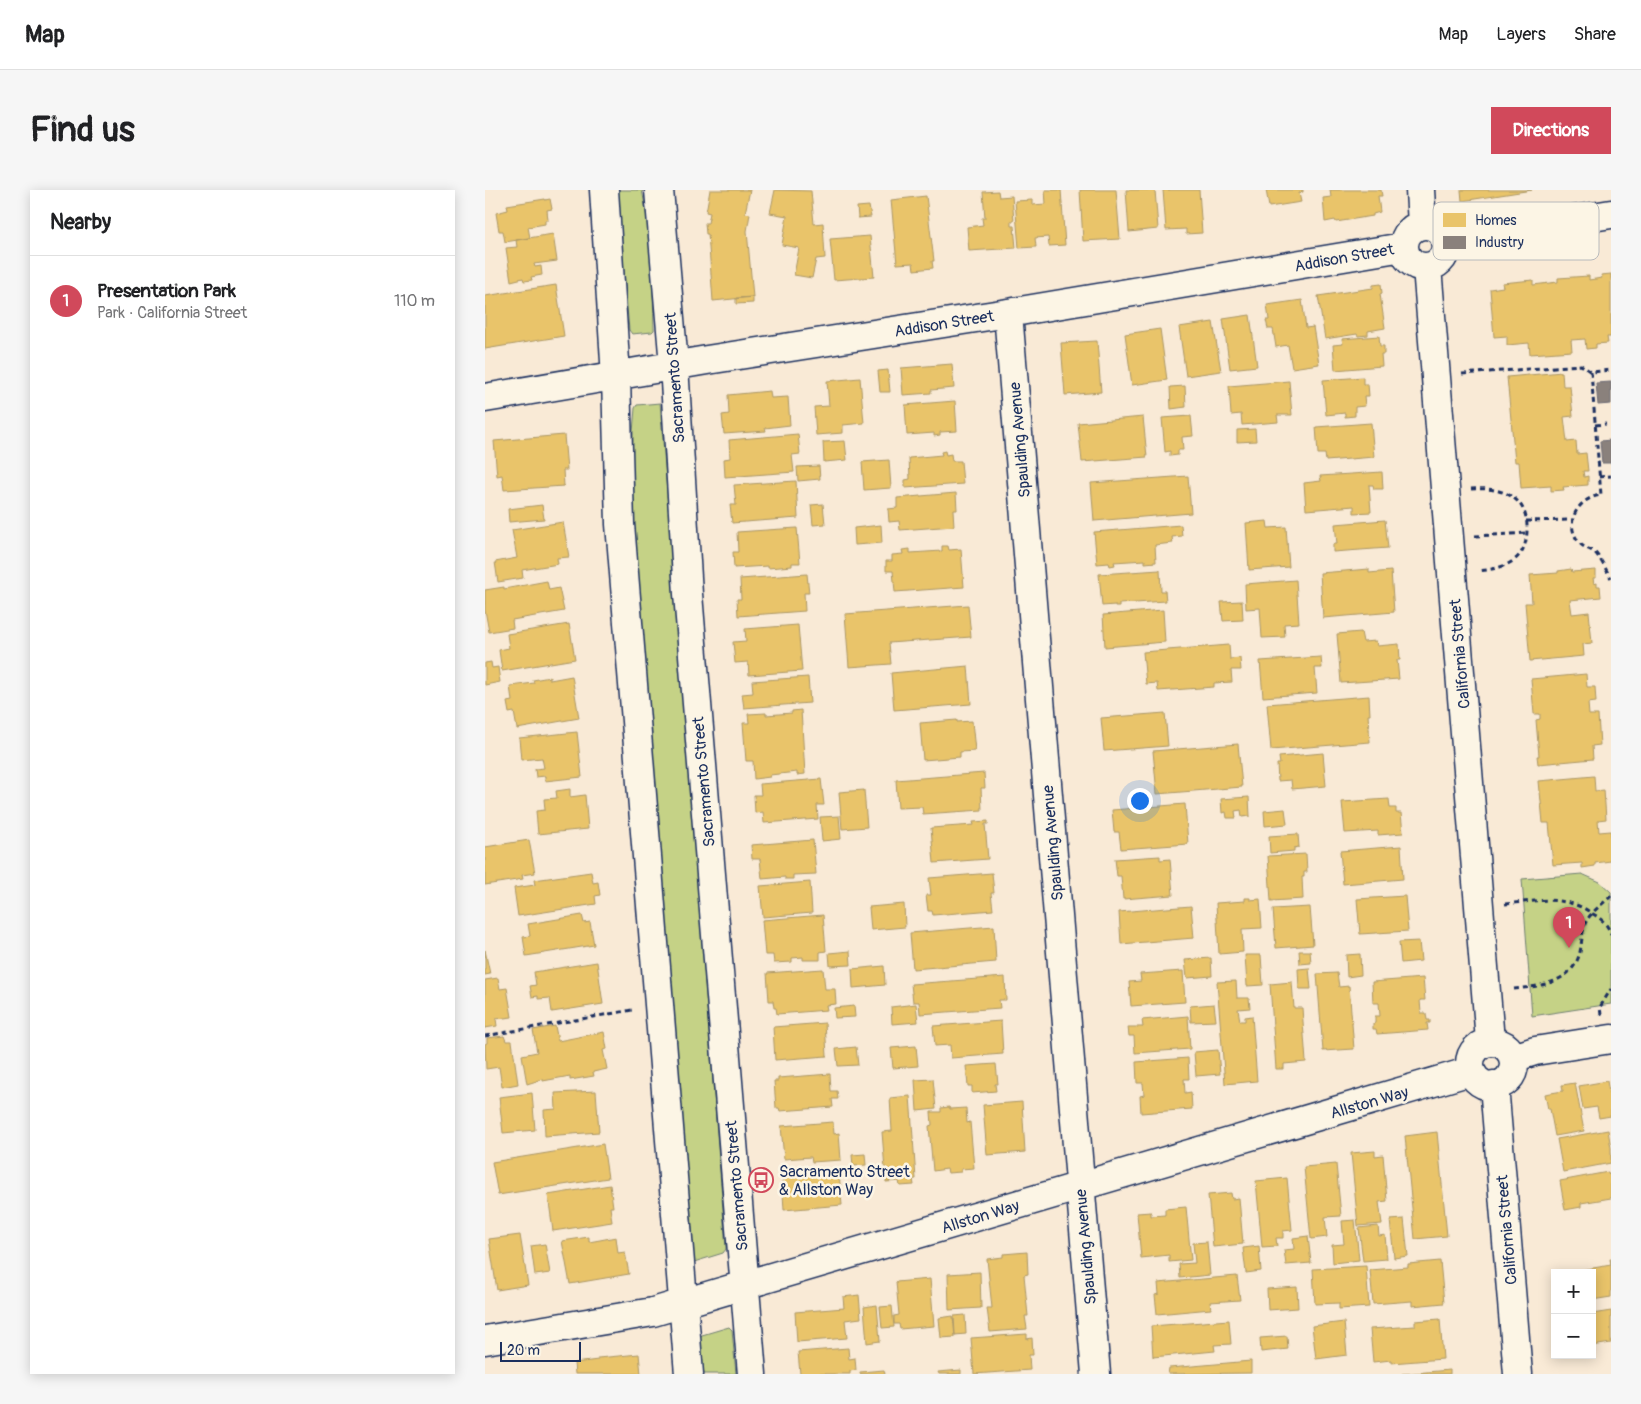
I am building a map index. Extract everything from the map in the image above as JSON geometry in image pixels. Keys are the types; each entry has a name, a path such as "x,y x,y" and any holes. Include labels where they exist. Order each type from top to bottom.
{"street":[{"path":"604,190 616,376 620,524 689,1374"},
{"name":"Sacramento Street","path":"659,190 674,365 688,594 752,1374"},
{"path":"1419,190 1422,225"},
{"path":"1433,228 1422,225 1416,227 1407,235 1403,247 1408,260 1414,265 1427,268 1439,260"},
{"name":"Addison Street","path":"485,398 674,365 1008,313 1403,247"},
{"name":"California Street","path":"1427,268 1490,1042"},
{"name":"Spaulding Avenue","path":"1008,313 1095,1374"},
{"path":"1513,1058 1535,1051 1611,1039"},
{"path":"1490,1042 1505,1046 1513,1058 1513,1071 1510,1076 1500,1084 1494,1085 1480,1082 1474,1078 1469,1064 1473,1052 1483,1043 1490,1042"},
{"name":"Allston Way","path":"485,1340 653,1312 683,1304 1471,1071"},
{"name":"California Street","path":"1494,1085 1518,1374"}],"path":[{"path":"1436,376 1581,365 1591,372 1611,370"},
{"path":"1591,372 1601,496 1586,500 1577,509 1572,520 1577,540 1584,548 1595,552 1611,578"},
{"path":"1595,425 1606,424"},
{"path":"1599,477 1611,476"},
{"path":"1446,491 1484,488 1497,489 1512,496 1523,508 1527,532 1523,551 1507,564 1492,570 1452,573"},
{"path":"1526,521 1572,520"},
{"path":"1449,538 1527,532"},
{"path":"1485,991 1543,986 1565,975 1578,960 1583,930 1588,918 1611,896"},
{"path":"1479,907 1549,899 1581,906 1593,913 1608,926 1611,934"},
{"path":"485,1036 659,1006"}],"green space":[{"path":"617,190 642,190 648,224 651,260 654,330 652,332 632,334 629,330"},
{"path":"660,403 726,1249 723,1253 694,1262 692,1261 635,586 632,474 635,408 637,405"},
{"path":"1582,874 1600,882 1611,892 1611,1004 1532,1016 1522,879"},
{"path":"729,1327 732,1330 736,1374 700,1374 698,1339 702,1335"}],"building: Homes":[{"path":"710,190 750,190 745,213 750,214 747,231 753,297 713,301 708,234 706,234 705,223 708,223 710,213 706,212"},
{"path":"775,190 811,191 814,224 823,223 825,258 816,259 812,278 794,275 799,248 782,245 787,216 770,213"},
{"path":"1045,190 1061,190 1065,245 1049,246 1048,237 1035,238 1036,247 1019,248 1015,201 1032,200 1032,205 1046,204"},
{"path":"1080,190 1116,190 1120,239 1083,241"},
{"path":"1126,190 1155,190 1158,229 1129,232"},
{"path":"1163,190 1199,190 1202,233 1186,234 1186,229 1166,230"},
{"path":"1266,190 1303,190 1303,192 1299,193 1301,202 1269,207"},
{"path":"1330,190 1381,190 1382,196 1378,196 1380,212 1373,214 1373,216 1325,222 1323,198 1331,197"},
{"path":"1461,190 1532,190 1462,201"},
{"path":"998,191 999,197 1012,196 1014,221 1011,221 1011,226 1014,226 1016,248 969,251 967,227 983,225 982,218 985,218 983,192"},
{"path":"926,196 934,261 932,261 933,268 914,270 913,263 897,264 891,200"},
{"path":"550,199 552,209 547,210 548,220 545,220 545,224 528,227 530,238 505,242 503,231 499,231 496,213 508,210 507,205"},
{"path":"869,206 871,217 858,218 857,207"},
{"path":"553,234 557,261 534,264 535,267 541,266 542,275 531,277 532,280 524,281 523,278 511,281 506,248 517,247 516,240"},
{"path":"870,236 874,277 834,280 830,239"},
{"path":"1611,274 1611,337 1607,337 1608,343 1596,344 1596,348 1586,349 1585,339 1571,340 1572,351 1530,354 1529,343 1507,345 1507,336 1494,337 1490,289 1503,287 1502,283 1533,280 1533,285 1558,282 1558,278 1589,276 1589,280 1602,278 1601,275"},
{"path":"1381,284 1382,293 1380,294 1385,328 1368,331 1368,335 1358,336 1357,334 1325,339 1318,296 1373,288 1373,285"},
{"path":"556,285 564,336 485,349 485,296"},
{"path":"753,297 753,303 736,304 736,298"},
{"path":"1302,300 1306,328 1313,327 1319,364 1292,368 1288,345 1276,347 1273,329 1268,329 1266,320 1269,320 1267,305"},
{"path":"1250,315 1257,366 1230,369 1223,319"},
{"path":"1213,322 1221,371 1186,376 1179,327"},
{"path":"1160,329 1167,380 1132,385 1125,334"},
{"path":"1379,336 1380,346 1384,346 1384,354 1381,354 1382,366 1335,370 1333,345 1343,344 1342,339"},
{"path":"1097,341 1101,392 1065,395 1061,343"},
{"path":"952,364 954,388 931,390 931,393 903,395 901,368"},
{"path":"888,370 890,392 880,392 878,371"},
{"path":"1562,372 1563,386 1570,386 1573,416 1564,417 1567,442 1576,441 1577,454 1586,453 1588,471 1583,471 1584,477 1588,476 1588,485 1563,487 1564,490 1551,491 1551,486 1521,488 1519,462 1515,462 1507,377"},
{"path":"1363,377 1363,384 1368,384 1369,396 1364,396 1365,406 1355,407 1355,416 1345,417 1345,413 1326,415 1323,380"},
{"path":"860,378 864,423 843,425 843,433 816,435 814,407 829,406 827,381"},
{"path":"1289,381 1292,415 1277,415 1278,422 1242,425 1241,414 1231,415 1229,386"},
{"path":"1185,386 1186,407 1171,409 1170,387"},
{"path":"770,391 771,398 788,397 790,425 765,428 766,431 724,434 722,415 729,414 728,395"},
{"path":"955,401 957,431 940,432 940,435 934,436 934,433 907,435 905,405"},
{"path":"1191,416 1193,436 1182,437 1183,450 1178,450 1178,455 1170,456 1170,451 1165,452 1162,418"},
{"path":"1143,417 1147,457 1082,462 1078,423"},
{"path":"1371,423 1374,457 1326,461 1325,454 1318,454 1316,427"},
{"path":"1255,429 1256,441 1237,442 1237,430"},
{"path":"798,434 800,454 792,455 794,472 725,477 724,459 730,458 729,440"},
{"path":"564,435 567,470 563,470 564,486 504,490 502,475 497,476 494,441"},
{"path":"845,441 847,460 824,462 823,442"},
{"path":"945,451 946,455 951,454 952,461 961,461 963,484 905,488 905,480 910,479 909,458 942,455 941,452"},
{"path":"889,460 891,488 864,490 862,462"},
{"path":"819,466 820,479 798,481 797,467"},
{"path":"1382,472 1383,489 1374,489 1373,485 1369,485 1371,512 1354,513 1354,506 1306,510 1304,483 1321,481 1320,476"},
{"path":"1188,476 1191,513 1094,521 1091,483"},
{"path":"796,481 798,518 732,523 730,505 736,505 734,485"},
{"path":"956,493 957,510 953,510 954,526 900,530 899,521 889,522 888,509 897,508 897,498"},
{"path":"823,504 825,524 813,525 811,505"},
{"path":"542,505 544,519 509,522 508,509"},
{"path":"1385,520 1388,548 1333,552 1333,544 1337,544 1335,524"},
{"path":"1267,521 1268,528 1286,527 1289,567 1249,570 1246,523"},
{"path":"563,522 569,557 557,558 558,564 522,570 523,578 498,582 495,562 517,558 512,530"},
{"path":"881,525 882,543 855,545 854,528"},
{"path":"1181,525 1182,536 1172,537 1173,543 1155,545 1156,562 1145,563 1145,560 1114,562 1115,565 1110,566 1109,563 1097,564 1094,532"},
{"path":"797,528 800,563 792,563 792,566 768,568 768,566 734,568 733,552 738,552 737,532"},
{"path":"942,546 948,546 949,550 961,549 964,587 895,592 893,571 886,571 886,561 892,561 892,555 903,554 902,550 910,549 910,553 942,551"},
{"path":"1369,569 1369,573 1391,571 1394,612 1323,618 1320,573"},
{"path":"1571,569 1572,572 1596,570 1596,578 1593,578 1594,584 1597,583 1597,586 1600,586 1601,597 1570,600 1572,614 1589,612 1592,643 1583,644 1584,656 1530,661 1525,603 1532,603 1530,575 1558,573 1558,571"},
{"path":"1160,570 1161,591 1165,591 1166,601 1119,604 1119,607 1115,607 1115,605 1102,606 1099,574"},
{"path":"807,574 809,593 804,593 805,611 738,616 737,599 741,599 740,579"},
{"path":"1296,580 1299,623 1284,624 1285,637 1262,638 1260,608 1246,609 1245,584"},
{"path":"547,581 549,590 559,588 564,611 512,620 513,628 489,632 485,610 485,590 504,587 504,589"},
{"path":"1242,601 1243,620 1223,621 1221,602"},
{"path":"968,605 971,637 889,643 891,664 849,667 845,614"},
{"path":"1163,610 1165,642 1105,647 1103,615"},
{"path":"569,624 575,659 502,671 499,650 509,648 507,634"},
{"path":"798,625 802,671 749,675 748,662 735,663 733,642 746,641 745,629"},
{"path":"1361,632 1363,642 1376,641 1377,646 1399,644 1400,660 1397,660 1399,679 1341,683 1337,634"},
{"path":"1229,645 1230,659 1240,658 1241,670 1231,670 1232,682 1214,683 1214,687 1158,691 1157,683 1146,684 1143,652"},
{"path":"1321,657 1322,668 1315,668 1317,693 1263,697 1260,661"},
{"path":"491,662 492,668 498,667 500,682 485,685 485,663"},
{"path":"968,666 971,704 894,710 891,673"},
{"path":"1586,674 1587,687 1595,687 1596,702 1588,703 1589,715 1598,715 1600,745 1592,746 1593,759 1538,764 1536,720 1540,719 1540,714 1534,714 1531,679"},
{"path":"572,676 579,718 517,729 514,712 509,713 507,702 512,701 510,686 534,683 533,680 550,677 550,680"},
{"path":"808,677 810,703 744,708 742,694 753,693 752,681"},
{"path":"1369,696 1370,742 1271,750 1267,704"},
{"path":"801,710 805,774 797,775 797,772 754,779 753,761 746,761 743,723 749,723 748,714 766,713 766,715 792,713 792,711"},
{"path":"1165,713 1168,746 1104,751 1101,718"},
{"path":"957,720 957,722 972,721 975,751 960,752 960,757 923,760 920,723"},
{"path":"577,732 582,777 545,781 545,776 536,777 535,769 544,768 542,758 521,760 519,738"},
{"path":"1238,744 1242,787 1157,794 1153,751"},
{"path":"1323,753 1326,786 1292,789 1291,780 1278,781 1277,764 1280,764 1279,757"},
{"path":"984,773 985,788 981,788 982,810 923,814 922,807 898,808 896,780"},
{"path":"1594,776 1595,791 1604,790 1606,819 1598,820 1599,832 1611,831 1611,861 1595,863 1595,866 1582,868 1582,863 1553,865 1549,823 1543,823 1539,781"},
{"path":"821,779 824,805 817,805 818,819 764,823 763,812 755,813 754,795 761,795 760,784"},
{"path":"570,789 570,797 585,795 588,829 538,834 536,811 545,810 544,799 557,798 556,791"},
{"path":"864,790 867,827 842,829 839,792"},
{"path":"1249,797 1250,816 1242,817 1241,810 1235,811 1236,818 1227,818 1226,812 1222,813 1221,799"},
{"path":"1389,799 1390,808 1396,808 1396,813 1401,813 1403,833 1378,835 1378,831 1345,833 1342,802"},
{"path":"1185,804 1188,844 1121,849 1119,832 1114,832 1112,810"},
{"path":"1285,809 1287,824 1265,826 1264,811"},
{"path":"839,816 841,839 822,841 820,817"},
{"path":"988,821 988,824 985,824 988,859 934,863 931,828 974,825 973,822"},
{"path":"1298,834 1299,847 1294,848 1294,851 1270,853 1269,836"},
{"path":"529,840 535,873 522,875 523,879 485,885 485,847"},
{"path":"813,840 816,874 793,875 793,879 785,879 785,877 762,879 760,859 752,859 751,845"},
{"path":"1401,846 1403,879 1343,884 1340,851"},
{"path":"1306,854 1307,872 1304,872 1304,877 1302,877 1303,899 1271,901 1268,856"},
{"path":"1160,856 1160,860 1170,859 1173,895 1123,899 1121,876 1117,876 1115,859"},
{"path":"591,872 593,883 598,882 600,895 595,896 596,904 518,916 514,888 535,885 534,880"},
{"path":"992,873 994,893 991,893 993,910 933,915 932,911 928,911 926,895 931,895 929,878"},
{"path":"810,882 812,913 763,917 760,886"},
{"path":"1405,896 1408,931 1360,934 1357,899"},
{"path":"1245,898 1250,898 1250,900 1260,899 1262,928 1242,929 1243,952 1219,954 1216,903 1245,901"},
{"path":"904,904 905,927 871,930 869,907"},
{"path":"1191,906 1194,938 1121,944 1119,912"},
{"path":"1310,907 1313,945 1276,948 1273,909"},
{"path":"582,915 584,923 590,922 594,945 526,956 523,937 530,936 528,924"},
{"path":"823,915 826,951 820,952 820,960 803,960 803,957 792,958 792,962 774,963 773,955 765,955 762,920"},
{"path":"994,926 996,962 913,969 910,933"},
{"path":"1419,941 1421,961 1401,963 1399,942"},
{"path":"485,950 490,974 485,975"},
{"path":"850,951 851,965 830,966 829,953"},
{"path":"1299,951 1310,951 1311,963 1300,964"},
{"path":"1360,954 1361,975 1347,977 1346,955"},
{"path":"1245,955 1261,955 1263,985 1247,986"},
{"path":"1211,958 1212,976 1187,978 1185,960"},
{"path":"597,962 603,1004 552,1012 550,998 538,999 538,996 532,997 530,986 536,985 534,972"},
{"path":"884,966 885,985 853,988 852,969"},
{"path":"1309,968 1311,989 1299,989 1298,969"},
{"path":"823,969 825,989 835,989 836,1004 826,1005 827,1010 777,1014 773,1001 769,1001 767,973"},
{"path":"1183,971 1185,1002 1131,1006 1129,982 1141,981 1140,974"},
{"path":"1337,973 1339,987 1349,986 1354,1049 1323,1051 1317,974"},
{"path":"1005,977 1006,1000 999,1000 1000,1008 920,1014 919,1002 913,1002 911,984"},
{"path":"498,978 500,989 507,988 512,1017 496,1019 497,1026 485,1028 485,980"},
{"path":"1423,978 1425,1000 1420,1000 1421,1013 1426,1013 1427,1020 1430,1020 1430,1023 1427,1023 1428,1030 1377,1034 1376,1029 1373,1029 1373,1024 1375,1023 1375,1016 1380,1016 1379,1003 1373,1003 1372,982"},
{"path":"1236,981 1237,998 1249,998 1250,1008 1238,1009 1240,1021 1245,1021 1245,1017 1252,1016 1257,1081 1225,1084 1217,982"},
{"path":"1292,982 1294,1008 1302,1008 1306,1062 1284,1064 1284,1069 1276,1069 1270,984"},
{"path":"916,1004 918,1022 892,1024 891,1007"},
{"path":"1214,1004 1216,1021 1191,1022 1190,1006"},
{"path":"854,1006 855,1017 835,1018 834,1008"},
{"path":"1188,1016 1190,1049 1135,1053 1134,1036 1129,1036 1128,1027 1143,1027 1142,1020"},
{"path":"1001,1021 1003,1054 951,1058 950,1045 935,1046 933,1026"},
{"path":"825,1023 827,1056 775,1060 773,1027"},
{"path":"555,1026 558,1041 604,1032 607,1049 603,1050 607,1069 593,1072 594,1076 570,1080 570,1076 543,1081 543,1079 527,1084 522,1055 537,1052 533,1030"},
{"path":"504,1036 506,1041 512,1041 518,1084 502,1087 499,1067 486,1069 485,1044 487,1043 487,1038"},
{"path":"916,1046 918,1066 893,1068 891,1048"},
{"path":"856,1047 858,1065 838,1066 836,1049"},
{"path":"1218,1050 1220,1074 1196,1076 1194,1052"},
{"path":"1188,1058 1189,1079 1184,1079 1185,1093 1191,1092 1192,1109 1141,1113 1140,1096 1144,1095 1143,1083 1137,1083 1136,1062"},
{"path":"996,1064 998,1084 995,1084 996,1091 972,1093 972,1086 968,1086 966,1066"},
{"path":"830,1074 831,1091 837,1091 838,1099 832,1099 833,1107 780,1111 779,1108 776,1108 774,1081 778,1081 778,1078"},
{"path":"933,1079 936,1109 917,1111 915,1080"},
{"path":"1607,1081 1611,1116 1599,1118 1597,1107 1583,1109 1579,1086"},
{"path":"1575,1083 1584,1131 1555,1136 1545,1094 1563,1091 1562,1085"},
{"path":"596,1091 599,1132 545,1136 544,1110 556,1109 555,1093"},
{"path":"532,1093 535,1130 503,1133 499,1097"},
{"path":"910,1096 916,1179 913,1179 914,1185 900,1186 899,1181 886,1182 882,1132 892,1131 890,1098"},
{"path":"1022,1102 1025,1152 987,1155 983,1105"},
{"path":"949,1107 950,1109 966,1108 967,1123 970,1122 974,1168 961,1169 961,1172 948,1173 947,1169 933,1171 929,1126 932,1125 931,1112 941,1112 941,1108"},
{"path":"833,1122 834,1134 839,1133 841,1160 812,1162 811,1157 784,1159 781,1126"},
{"path":"1608,1130 1611,1163 1563,1172 1557,1139"},
{"path":"1437,1132 1447,1236 1415,1239 1405,1136"},
{"path":"603,1144 608,1178 498,1195 492,1162"},
{"path":"1375,1151 1375,1156 1383,1155 1387,1201 1379,1202 1382,1224 1358,1226 1351,1153"},
{"path":"865,1154 866,1165 853,1166 852,1155"},
{"path":"1336,1164 1341,1216 1325,1217 1327,1237 1311,1239 1304,1167"},
{"path":"1608,1172 1609,1175 1611,1174 1611,1198 1581,1203 1581,1207 1565,1210 1560,1181"},
{"path":"839,1173 842,1205 784,1210 782,1177"},
{"path":"1287,1178 1292,1230 1283,1231 1283,1238 1276,1238 1277,1246 1262,1247 1256,1181"},
{"path":"610,1185 613,1207 610,1207 612,1222 553,1231 548,1195"},
{"path":"1231,1193 1232,1199 1239,1198 1243,1244 1213,1247 1208,1195"},
{"path":"1186,1207 1191,1260 1169,1262 1169,1255 1141,1258 1137,1213 1151,1212 1151,1216 1165,1215 1165,1209"},
{"path":"1404,1219 1408,1256 1394,1258 1390,1220"},
{"path":"1355,1220 1359,1260 1333,1263 1332,1245 1344,1244 1342,1221"},
{"path":"1378,1226 1379,1236 1385,1235 1387,1259 1363,1261 1359,1228"},
{"path":"520,1235 528,1285 497,1290 489,1239"},
{"path":"1308,1236 1311,1263 1286,1265 1284,1250 1294,1249 1293,1238"},
{"path":"589,1237 589,1242 616,1237 618,1253 625,1252 629,1274 570,1284 562,1241"},
{"path":"1207,1242 1210,1275 1180,1278 1179,1264 1195,1263 1193,1243"},
{"path":"545,1244 550,1273 535,1275 531,1246"},
{"path":"1259,1246 1261,1271 1246,1273 1243,1248"},
{"path":"1027,1252 1028,1274 1024,1275 1028,1316 1025,1316 1027,1329 990,1332 987,1308 992,1308 987,1259 1003,1257 1003,1254"},
{"path":"1440,1261 1444,1303 1412,1306 1412,1301 1373,1304 1370,1270 1408,1267 1408,1264"},
{"path":"1611,1265 1611,1297 1596,1299 1596,1269 1587,1269"},
{"path":"1366,1266 1369,1307 1339,1309 1339,1303 1315,1304 1313,1269"},
{"path":"980,1272 981,1308 949,1310 948,1274"},
{"path":"1237,1276 1240,1300 1210,1302 1211,1309 1157,1314 1155,1295 1159,1294 1158,1283"},
{"path":"930,1279 934,1326 900,1329 899,1324 894,1324 894,1316 899,1315 896,1282"},
{"path":"1297,1287 1298,1308 1268,1310 1267,1289"},
{"path":"859,1295 861,1318 845,1320 847,1338 797,1342 795,1312 844,1308 843,1297"},
{"path":"877,1305 880,1341 867,1343 864,1307"},
{"path":"892,1306 894,1327 882,1328 880,1307"},
{"path":"1611,1311 1611,1343 1596,1345 1596,1313"},
{"path":"965,1315 966,1334 955,1335 954,1316"},
{"path":"953,1316 955,1337 941,1338 939,1318"},
{"path":"1440,1319 1443,1359 1391,1363 1391,1360 1373,1362 1370,1329 1415,1326 1415,1321"},
{"path":"1229,1320 1231,1344 1214,1345 1215,1351 1153,1357 1151,1326"},
{"path":"1344,1322 1347,1355 1316,1359 1312,1326"},
{"path":"1027,1334 1027,1339 1032,1338 1033,1355 1029,1355 1030,1370 974,1374 971,1338"},
{"path":"1287,1336 1288,1349 1261,1352 1260,1338"},
{"path":"848,1348 849,1359 855,1358 856,1370 850,1371 850,1374 800,1374 798,1352"},
{"path":"639,1354 641,1374 575,1374 574,1363 598,1360 598,1358"},
{"path":"1251,1361 1251,1373 1168,1374 1169,1368"},
{"path":"884,1370 885,1374 860,1374 860,1372"},
{"path":"961,1370 961,1374 939,1374 938,1372"},
{"path":"1450,1370 1450,1374 1402,1374"}],"building: Industry":[{"path":"1611,382 1611,404 1598,405 1596,383"},
{"path":"1611,440 1611,463 1602,463 1600,441"}],"place":[{"name":"Presentation Park","path":"1569,948"},
{"name":"Sacramento Street & Allston Way","path":"761,1180"}]}
